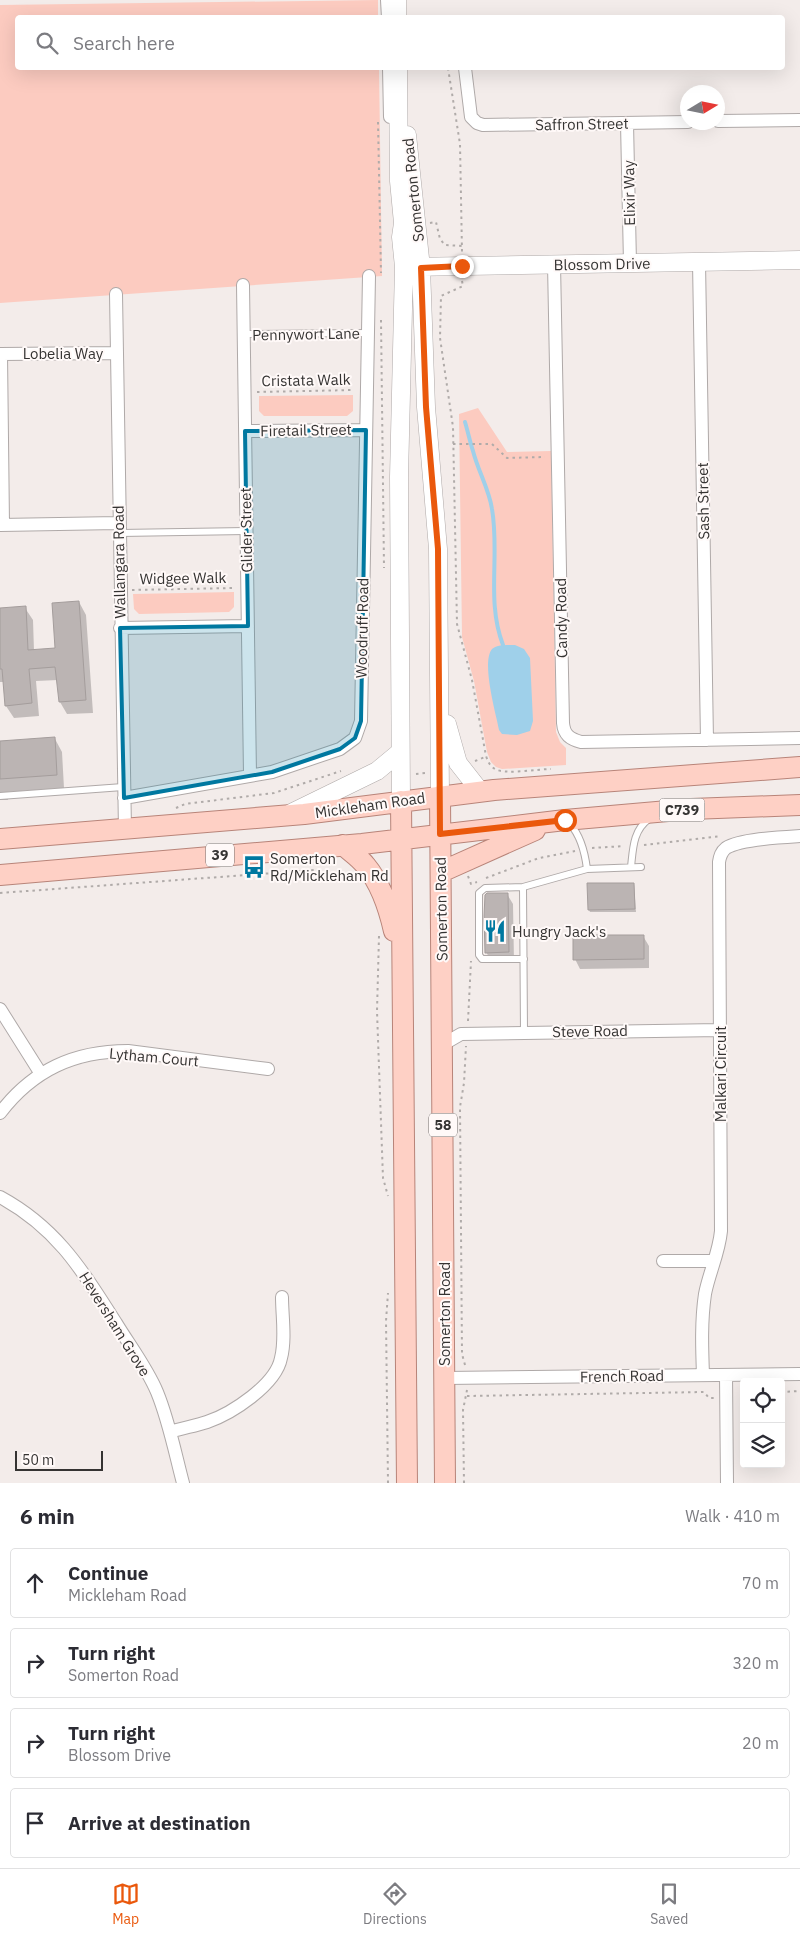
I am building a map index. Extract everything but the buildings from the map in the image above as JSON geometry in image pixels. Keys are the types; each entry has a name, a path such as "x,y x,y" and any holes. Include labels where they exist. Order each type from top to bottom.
{"main road":[{"path":"397,0 397,15"},
{"name":"Somerton Road","path":"398,70 399,181 403,223 402,237 412,268 438,549 445,1483"},
{"name":"Somerton Road","path":"398,70 410,153 412,268 399,477 400,801 407,1483"},
{"name":"Blossom Drive","path":"412,268 800,260"},
{"path":"439,692 452,748 458,763 480,792"},
{"path":"284,816 377,771 400,752"},
{"name":"Mickleham Road","path":"0,839 284,816 480,792 800,767"},
{"name":"C739","path":"401,839 565,820 668,811 800,806"},
{"path":"441,872 527,832 565,820"},
{"name":"39","path":"0,874 401,839"},
{"path":"343,845 366,866 377,882 390,911 402,962"}],"street":[{"path":"387,0 388,15"},
{"path":"389,70 392,168 399,181"},
{"name":"Saffron Street","path":"465,70 470,114 477,123 489,125 680,122"},
{"path":"725,121 800,120"},
{"name":"Elixir Way","path":"627,123 630,263"},
{"name":"Sash Street","path":"699,262 707,740"},
{"name":"Candy Road","path":"554,264 563,723 565,733 572,739 581,742 800,738"},
{"name":"Woodruff Road","path":"124,792 272,772 340,749 355,738 361,721 368,333 375,276"},
{"name":"Glider Street","path":"243,285 250,775"},
{"name":"Wallangara Road","path":"116,294 120,628 125,830"},
{"name":"Lobelia Way","path":"1,525 1,354 116,353"},
{"name":"Firetail Street","path":"245,431 366,430"},
{"path":"1,525 119,528"},
{"path":"120,628 248,626"},
{"name":"Malkari Circuit","path":"703,1375 702,1316 705,1292 713,1261 720,1245 721,1231 719,862 721,853 728,847 736,844 800,836"},
{"path":"0,1009 41,1074"},
{"path":"442,1020 451,1029 464,1034"},
{"name":"Steve Road","path":"464,1034 720,1030"},
{"path":"442,1045 464,1034"},
{"name":"Lytham Court","path":"0,1113 22,1088 41,1074 87,1055 113,1051 135,1052 268,1068"},
{"name":"Heversham Grove","path":"0,1197 17,1206 42,1225 76,1262 148,1375 161,1404 183,1483"},
{"path":"663,1261 713,1261"},
{"path":"170,1432 207,1422 228,1413 264,1385 281,1360 282,1297"},
{"name":"French Road","path":"444,1378 800,1374"},
{"path":"726,1375 727,1483"}],"lane":[{"name":"Pennywort Lane","path":"244,334 368,333"},
{"path":"119,528 246,531"},
{"path":"0,796 124,792"},
{"path":"632,867 634,839 643,823 653,816 668,811"},
{"path":"565,820 576,833 583,849 587,869"},
{"path":"524,959 482,959 479,955 479,893 485,888 523,887 587,869 641,867"},
{"path":"523,887 524,1033"}],"path":[{"path":"448,70 460,144 462,286 442,296 440,338 453,427 457,624 472,680 486,756 490,766 497,770 553,768"},
{"path":"375,276 378,114"},
{"path":"381,314 384,569"},
{"name":"Cristata Walk","path":"245,392 367,390"},
{"path":"453,444 494,444 507,458 558,458"},
{"name":"Widgee Walk","path":"120,590 247,588"},
{"path":"172,809 185,804 274,793 349,769"},
{"path":"400,776 440,771"},
{"path":"355,878 360,884"},
{"path":"471,884 471,889"},
{"path":"379,932 377,1011 383,1178 389,1200"},
{"path":"464,1483 463,1410 466,1396 467,1370 462,1354 460,1107 464,1083 464,1034 471,954"},
{"path":"388,1483 386,1321 389,1289"},
{"path":"785,1392 800,1391"},
{"path":"466,1396 704,1392 710,1398 726,1398"}],"highlighted area":[{"path":"366,430 361,721 355,738 340,749 272,772 124,798 120,628 248,626 245,431"}],"shaded area":[{"path":"378,0 378,15 15,15 15,70 379,70 382,276 0,303 0,5"},
{"path":"353,395 353,411 347,416 264,416 259,411 259,396"},
{"path":"478,408 507,452 551,451 556,732 560,742 566,748 566,765 502,769 496,767 491,762 487,752 474,681 462,637 459,414"},
{"path":"234,592 234,607 229,612 139,614 134,609 133,594"}],"water":[{"path":"515,645 524,649 530,658 533,721 530,731 517,735 502,734 499,730 490,688 488,665 489,656 494,647"}],"waterway":[{"path":"465,422 492,509 495,543 495,612 503,645"}],"place":[{"name":"Somerton Rd/Mickleham Rd","path":"254,867"},
{"name":"Hungry Jack's","path":"495,931"}],"route":[{"path":"462,266 421,268 426,407 438,549 440,834 565,820"}]}
